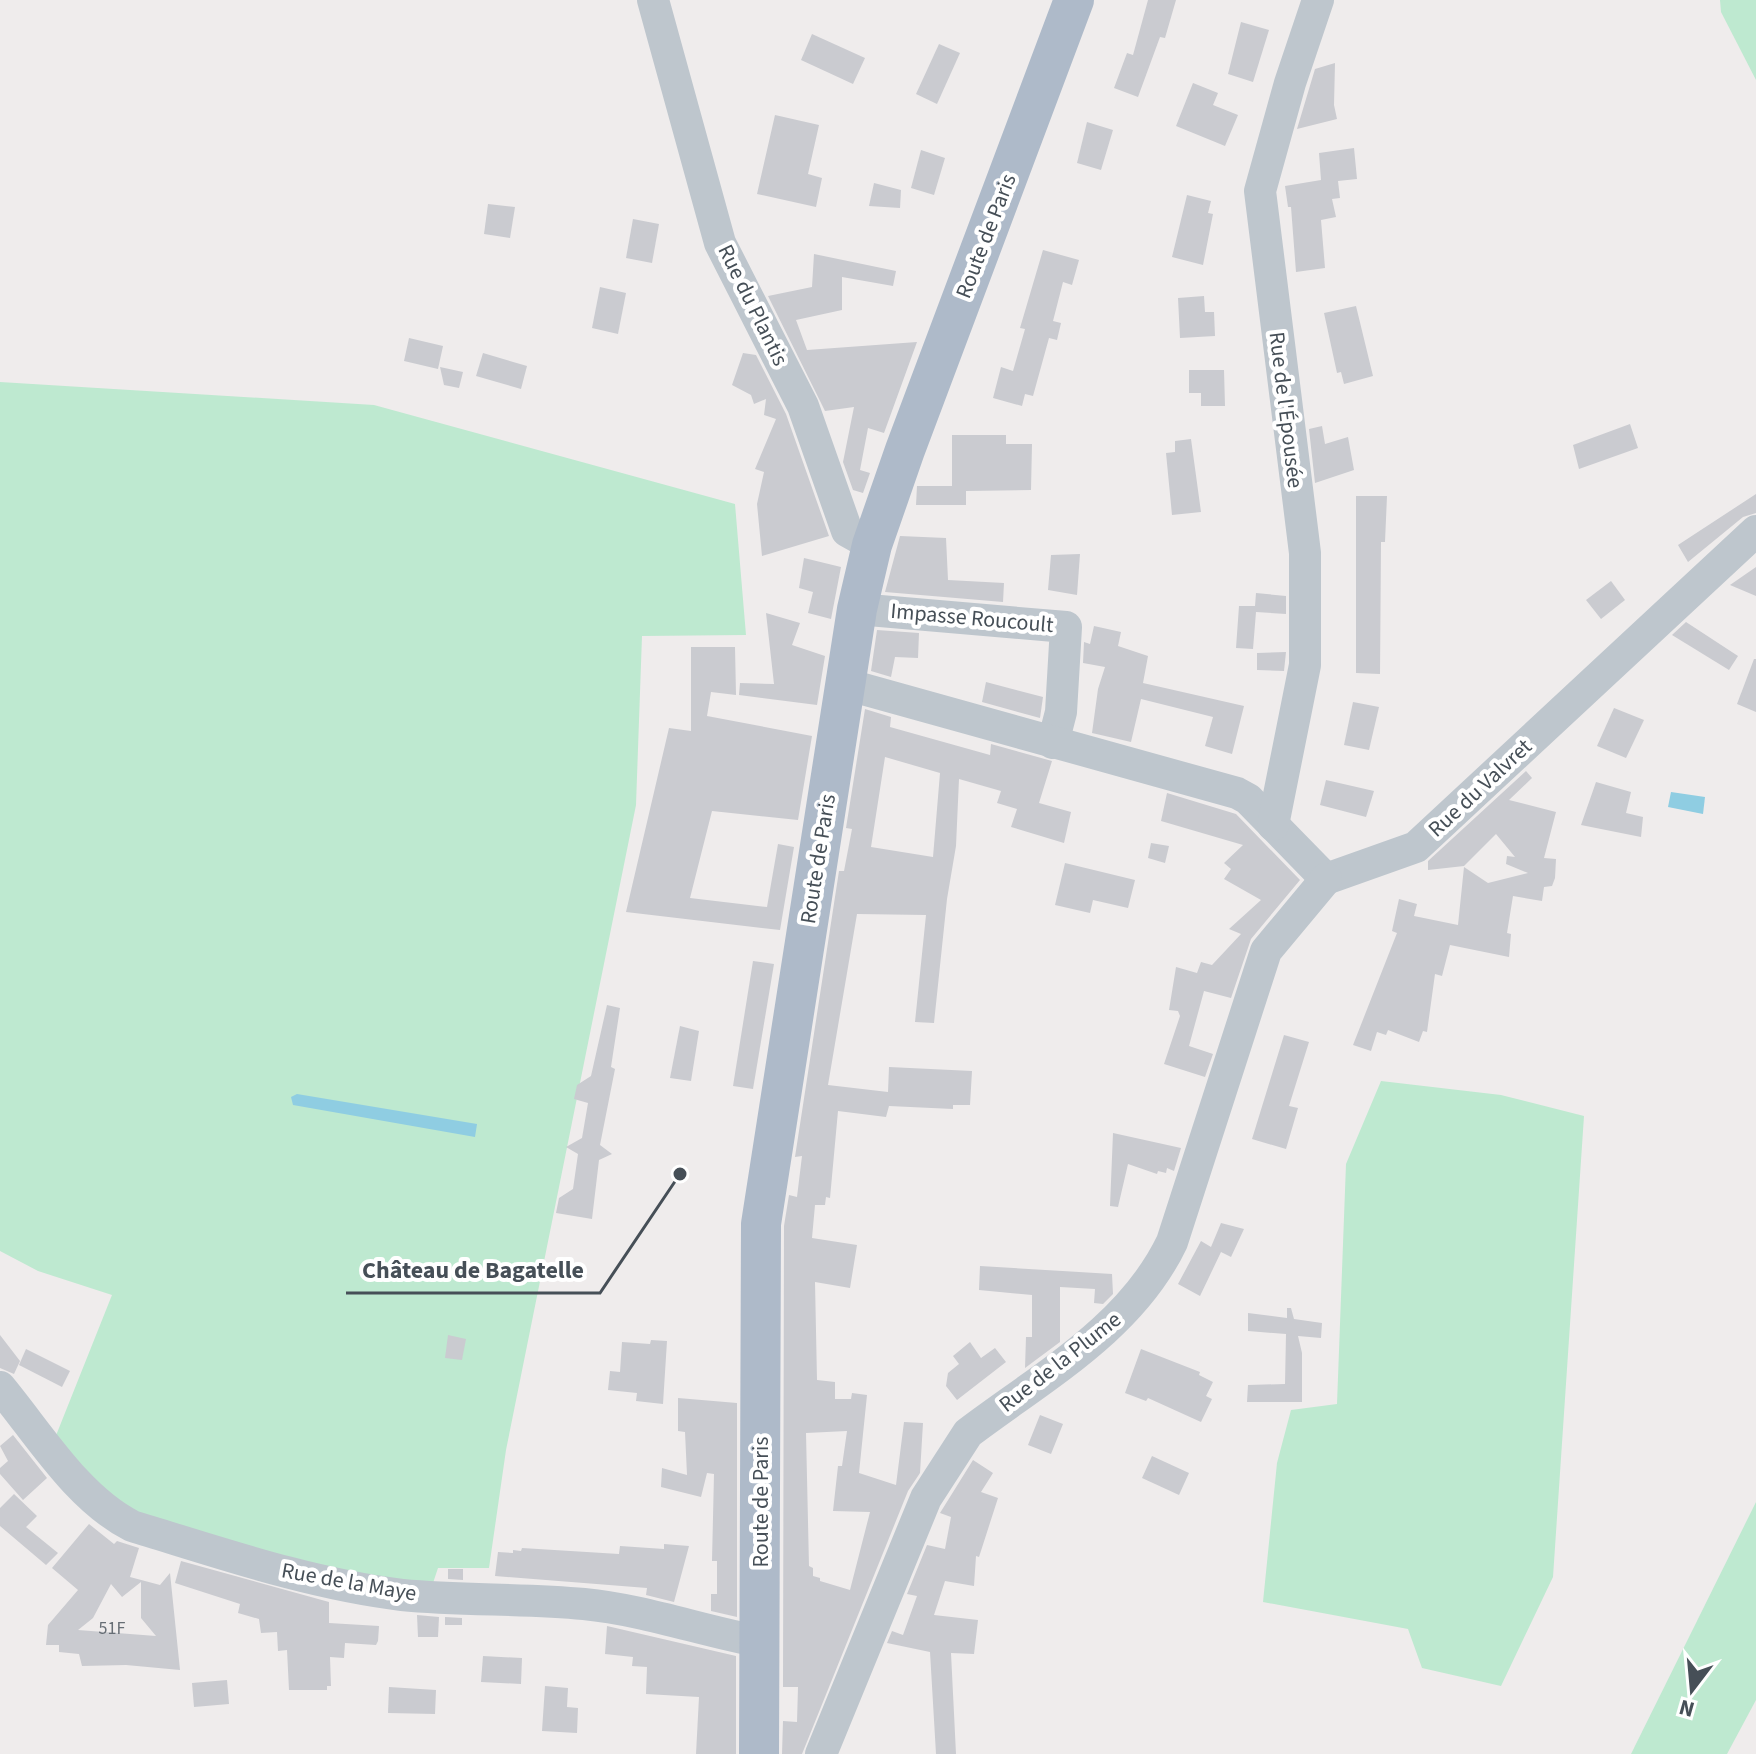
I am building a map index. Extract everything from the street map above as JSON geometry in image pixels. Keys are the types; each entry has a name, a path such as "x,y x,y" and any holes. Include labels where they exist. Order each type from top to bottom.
{"main road":[{"name":"Route de Paris","path":"759,1754 762,1642 761,1224 857,609 872,545 1074,0"}],"street":[{"name":"Rue du Plantis","path":"653,0 720,243 803,406 847,531 872,545"},
{"name":"Rue de l'Épousée","path":"1273,825 1305,665 1305,553 1260,191 1290,83 1318,0"},
{"name":"Rue du Valvret","path":"1326,879 1416,847 1756,531"},
{"name":"Impasse Roucoult","path":"857,609 1066,627 1061,712 1053,743"},
{"path":"845,684 1237,793 1248,799 1326,879"},
{"name":"Rue de la Plume","path":"821,1754 926,1498 951,1454 968,1433 1122,1317 1158,1271 1172,1242 1266,951 1326,879"},
{"name":"Rue de la Maye","path":"0,1387 86,1491 108,1514 132,1526 291,1574 345,1586 403,1595 584,1604 650,1615 762,1642"}],"green space":[{"path":"1720,0 1756,0 1756,80 1721,12"},
{"path":"0,382 374,405 735,504 746,635 642,636 636,805 506,1450 489,1568 438,1568 431,1589 377,1582 156,1527 101,1487 53,1443 112,1295 38,1271 0,1251"},
{"path":"1381,1081 1501,1095 1584,1116 1553,1577 1501,1686 1422,1668 1408,1629 1263,1602 1277,1463 1291,1410 1337,1404 1346,1164"},
{"path":"1756,1502 1756,1700 1727,1754 1631,1754"}],"water":[{"path":"1671,792 1705,797 1703,814 1668,807"},
{"path":"297,1094 477,1124 475,1137 293,1105 291,1097"}],"building":[{"path":"1148,0 1176,0 1165,38 1160,37 1138,97 1114,88 1127,53 1133,55"},
{"path":"1241,22 1269,30 1253,82 1228,74"},
{"path":"812,34 865,58 853,84 801,60"},
{"path":"939,44 960,53 937,104 916,94"},
{"path":"1335,63 1334,105 1337,119 1297,129 1315,69"},
{"path":"1193,83 1218,93 1213,105 1238,115 1225,146 1176,126"},
{"path":"775,115 819,125 808,174 822,178 816,207 757,194"},
{"path":"1087,122 1113,130 1101,170 1077,163"},
{"path":"1354,148 1357,179 1338,181 1340,198 1332,199 1336,217 1321,220 1325,268 1296,272 1291,207 1288,207 1285,186 1321,180 1319,153"},
{"path":"921,150 945,158 934,195 911,188"},
{"path":"874,183 901,190 900,208 869,206"},
{"path":"1187,195 1211,201 1208,213 1213,214 1203,265 1172,257"},
{"path":"488,204 515,207 510,238 484,234"},
{"path":"633,219 659,224 652,263 626,258"},
{"path":"1043,250 1079,260 1072,285 1063,282 1053,321 1061,323 1057,340 1049,338 1033,396 1025,394 1022,406 993,398 1001,367 1013,371 1025,329 1020,328"},
{"path":"814,254 896,271 893,286 842,277 842,310 796,320 807,350 917,342 884,433 868,428 860,470 870,473 863,493 853,490 843,462 854,407 825,411 768,296 812,287"},
{"path":"600,287 626,293 618,334 592,328"},
{"path":"1204,296 1205,312 1214,312 1215,336 1180,338 1178,298"},
{"path":"1356,306 1373,376 1344,384 1341,372 1337,373 1324,313"},
{"path":"409,338 443,346 438,369 404,361"},
{"path":"483,353 527,366 521,389 476,376"},
{"path":"743,353 756,355 786,414 829,536 762,556 757,504 764,472 755,469 776,419 764,415 766,399 754,404 751,395 732,385"},
{"path":"440,367 463,372 459,388 444,385"},
{"path":"1189,370 1224,370 1225,406 1201,406 1201,393 1189,393"},
{"path":"1630,424 1638,448 1579,469 1573,445"},
{"path":"1322,426 1325,444 1348,437 1354,470 1315,483 1309,429"},
{"path":"952,435 1006,435 1006,444 1032,444 1031,490 966,491 966,505 916,505 917,486 952,486"},
{"path":"1191,439 1201,512 1172,515 1166,453 1175,452 1175,441"},
{"path":"1756,494 1756,513 1743,517 1688,562 1678,545"},
{"path":"1356,496 1387,496 1385,542 1381,542 1380,674 1356,673"},
{"path":"900,536 946,538 948,580 1004,583 1003,602 885,592"},
{"path":"1080,554 1077,595 1048,590 1051,555"},
{"path":"804,558 841,567 831,619 808,613 813,592 799,588"},
{"path":"1756,567 1756,596 1730,585"},
{"path":"1611,581 1625,600 1601,619 1586,600"},
{"path":"1256,593 1286,596 1286,614 1256,612 1253,649 1236,648 1239,606 1255,606"},
{"path":"766,613 800,623 792,645 825,656 817,705 739,695 740,683 774,684"},
{"path":"1686,622 1738,656 1729,670 1672,635"},
{"path":"1094,626 1121,632 1118,646 1148,656 1143,683 1244,706 1232,754 1205,746 1213,717 1141,699 1131,742 1092,733 1098,689 1105,667 1083,663 1084,642 1090,644"},
{"path":"877,630 919,633 918,658 895,657 891,677 871,671"},
{"path":"691,647 735,647 736,695 711,692 707,716 812,736 798,820 712,811 690,898 767,907 778,844 794,847 780,930 626,912 669,728 691,731"},
{"path":"1286,652 1284,671 1257,670 1257,653"},
{"path":"1756,659 1756,712 1737,704"},
{"path":"986,682 1043,697 1040,718 982,702"},
{"path":"1353,702 1379,707 1369,750 1344,745"},
{"path":"1614,708 1644,720 1626,758 1597,746"},
{"path":"865,709 891,717 890,727 990,755 991,744 1052,761 1039,803 1071,812 1064,843 1011,827 1017,809 997,803 1001,791 959,779 956,846 934,1023 915,1022 926,915 857,914 828,1085 888,1092 889,1067 972,1071 970,1105 953,1105 953,1109 889,1106 886,1117 838,1111 830,1198 826,1197 825,1205 815,1205 812,1238 857,1245 850,1288 815,1282 817,1380 835,1382 835,1399 851,1399 852,1393 867,1395 859,1473 896,1485 904,1422 923,1423 920,1473 908,1491 802,1754 782,1754 783,1721 797,1722 798,1687 783,1687 784,1226 789,1195 797,1197 802,1156 795,1157 839,871 844,871 852,829 846,828","holes":["885,757 940,773 933,857 871,847","847,1431 842,1466 838,1466 833,1511 870,1512 850,1590 820,1581 820,1578 813,1576 813,1568 809,1566 806,1433"]},
{"path":"1526,771 1532,778 1509,800 1556,812 1544,858 1556,859 1555,878 1552,886 1544,887 1542,901 1513,896 1507,933 1511,934 1509,957 1450,945 1442,976 1435,974 1427,1032 1423,1031 1419,1042 1388,1030 1386,1035 1377,1032 1371,1051 1353,1045 1397,933 1392,931 1399,899 1417,904 1414,916 1458,925 1464,867 1488,883 1528,873 1506,864 1507,856 1515,857 1496,834 1464,866 1428,870 1428,861"},
{"path":"1326,780 1374,791 1366,817 1320,805"},
{"path":"1596,782 1631,792 1626,813 1643,817 1641,837 1581,825"},
{"path":"1167,793 1236,814 1300,880 1251,939 1231,998 1204,991 1189,1046 1213,1054 1205,1077 1164,1064 1180,1016 1178,1011 1169,1010 1176,967 1197,973 1201,962 1212,965 1241,934 1229,929 1261,900 1224,879 1231,869 1224,863 1243,845 1161,821"},
{"path":"1151,843 1169,846 1165,863 1148,858"},
{"path":"1065,863 1135,880 1128,908 1093,900 1090,913 1055,905"},
{"path":"753,961 774,964 753,1089 733,1086"},
{"path":"607,1005 620,1008 611,1067 615,1069 600,1145 612,1154 599,1160 592,1219 556,1213 559,1198 573,1189 578,1154 566,1147 582,1138 588,1103 574,1099 577,1085 591,1076"},
{"path":"680,1026 699,1031 691,1081 670,1078"},
{"path":"1284,1035 1309,1042 1289,1106 1298,1108 1286,1149 1252,1139"},
{"path":"1113,1133 1181,1148 1174,1171 1167,1168 1166,1173 1158,1171 1157,1174 1128,1164 1118,1207 1110,1206"},
{"path":"1221,1223 1244,1229 1231,1257 1221,1252 1200,1296 1178,1284 1201,1241 1211,1247"},
{"path":"980,1266 1112,1274 1113,1294 1103,1304 1094,1303 1095,1289 1060,1287 1060,1342 1025,1368 1026,1337 1032,1337 1032,1295 979,1290"},
{"path":"1287,1308 1291,1308 1294,1319 1322,1323 1321,1338 1298,1336 1302,1353 1302,1402 1247,1402 1248,1385 1285,1384 1286,1334 1248,1331 1248,1313 1287,1318"},
{"path":"0,1335 20,1361 14,1374 0,1368"},
{"path":"448,1335 466,1339 462,1360 445,1358"},
{"path":"651,1340 667,1341 663,1404 636,1401 637,1393 608,1390 610,1371 620,1372 622,1342 650,1344"},
{"path":"970,1342 981,1358 995,1348 1006,1362 957,1400 946,1386 948,1373 959,1364 953,1356"},
{"path":"26,1349 70,1371 62,1387 19,1365"},
{"path":"1141,1349 1200,1372 1199,1375 1213,1382 1206,1396 1212,1399 1201,1422 1148,1398 1146,1401 1125,1393"},
{"path":"678,1398 737,1403 737,1617 711,1611 711,1594 717,1594 717,1561 712,1561 714,1474 707,1473 701,1497 661,1487 662,1468 687,1475 685,1432 678,1431"},
{"path":"1040,1415 1063,1424 1051,1454 1028,1445"},
{"path":"13,1435 47,1478 23,1500 0,1474 0,1468 8,1461 0,1446"},
{"path":"1152,1456 1189,1473 1179,1495 1142,1478"},
{"path":"973,1460 993,1473 981,1492 998,1498 979,1557 976,1556 974,1586 945,1581 934,1615 978,1620 974,1654 951,1653 956,1754 936,1754 930,1652 887,1643 892,1631 903,1635 917,1596 907,1594 927,1545 945,1549 951,1517 940,1513"},
{"path":"14,1494 37,1516 26,1527 58,1553 46,1565 0,1526 0,1508"},
{"path":"89,1524 114,1544 117,1541 139,1548 130,1577 160,1585 170,1573 180,1670 126,1665 82,1666 79,1654 59,1652 59,1645 46,1645 48,1625 78,1590 52,1568","holes":["141,1582 141,1618 156,1636 78,1630 93,1618 111,1584 122,1597"]},
{"path":"664,1544 689,1546 674,1602 646,1595 647,1588 495,1576 498,1552 513,1553 513,1550 521,1551 522,1548 619,1554 620,1546 664,1549"},
{"path":"181,1561 329,1602 329,1623 379,1626 378,1641 376,1645 345,1643 344,1658 330,1657 331,1686 327,1686 327,1690 289,1690 287,1650 278,1651 277,1632 261,1633 259,1619 238,1613 240,1604 175,1583"},
{"path":"448,1569 463,1569 463,1580 448,1579"},
{"path":"417,1615 439,1617 438,1637 418,1637"},
{"path":"445,1617 462,1618 462,1625 445,1625"},
{"path":"607,1626 736,1656 736,1754 696,1754 699,1697 646,1694 647,1667 632,1666 633,1657 605,1654"},
{"path":"483,1656 522,1658 521,1684 481,1682"},
{"path":"227,1680 229,1704 194,1707 192,1683"},
{"path":"545,1686 568,1688 567,1707 578,1708 577,1733 542,1731"},
{"path":"389,1687 436,1690 435,1714 388,1713"}],"place":[{"name":"Château de Bagatelle","path":"680,1174"}]}
